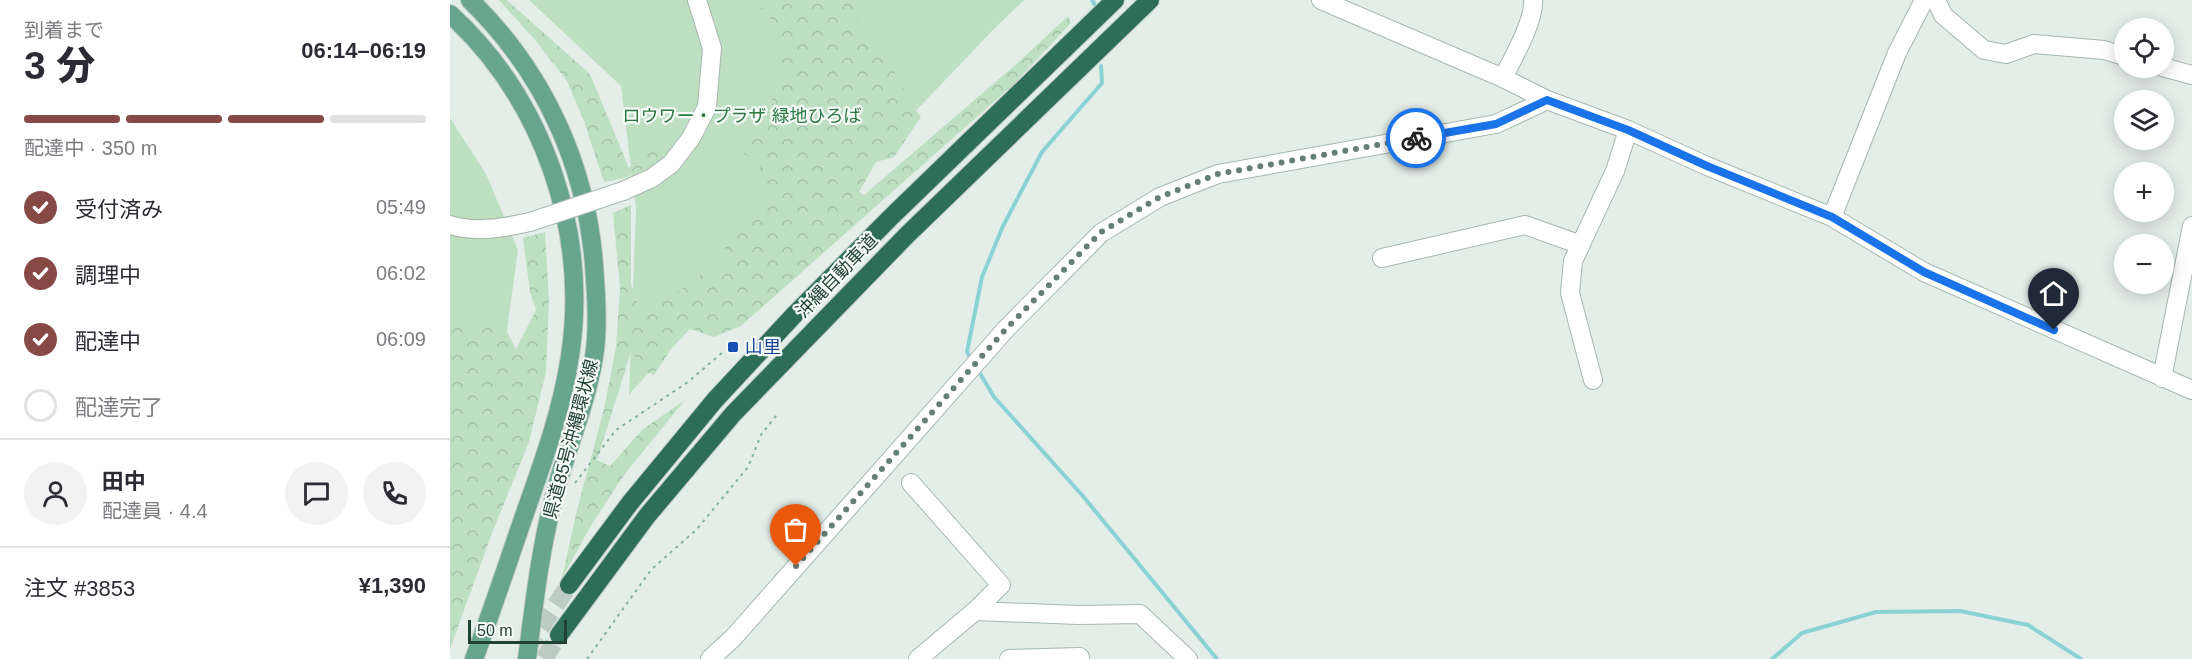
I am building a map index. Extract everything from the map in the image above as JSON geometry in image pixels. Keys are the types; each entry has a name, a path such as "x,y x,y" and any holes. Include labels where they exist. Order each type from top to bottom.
{"highway":[{"name":"沖縄自動車道","path":"569,585 630,503 731,382 891,217 1115,0"},
{"name":"沖縄自動車道","path":"559,635 647,516 733,414 907,235 1150,0"}],"main road":[{"name":"県道85号沖縄環状線","path":"470,0 505,39 547,100 559,124 581,183 594,258 597,317 594,356 585,402 549,518 539,566 526,659"},
{"name":"県道85号沖縄環状線","path":"450,14 473,36 508,81 545,151 553,171 565,217 573,289 570,356 559,407 474,659"}],"street":[{"path":"450,225 464,229 482,229 530,222 622,191 652,178 671,164 691,138 707,107 712,48 697,0"},
{"path":"1321,0 1503,78 1547,100 1628,130 1707,166 1832,217 1924,272 2192,390"},
{"path":"1503,78 1519,46 1534,7 1533,0"},
{"path":"1832,217 1897,53 1924,0"},
{"path":"1936,0 1943,15 1984,50 2006,54 2034,44 2104,50 2114,53"},
{"path":"2174,70 2192,75"},
{"path":"710,659 733,638 1006,329 1101,232 1160,197 1218,174 1496,124 1547,100"},
{"path":"1593,380 1570,293 1573,261 1615,171 1628,130"},
{"path":"1382,258 1525,225 1581,245"},
{"path":"2162,378 2192,226"},
{"path":"911,483 1001,585 975,611 918,659"},
{"path":"975,611 1078,615 1140,614 1188,659"},
{"path":"1009,659 1080,657"}],"path":[{"path":"575,483 616,430 688,382 723,352"},
{"path":"587,659 651,570 697,529 748,467 761,435 779,412"}],"green space":[{"path":"499,0 507,0 590,74 629,168 655,139 667,146 652,162 633,175 604,182 584,121 567,81 535,40"},
{"name":"ロウワー・プラザ 緑地ひろば","path":"529,0 1024,0 869,160 709,303 629,395 636,209 621,86"},
{"path":"772,0 859,0 855,18 887,57 909,100 921,117 894,157 876,162 859,192 864,195 1014,66 1068,16 1071,23 1014,84 741,326 714,337 690,329 671,349 654,375 639,369 632,349 597,460 610,466 642,430 685,400 624,475 592,524 562,578 577,510 604,409 616,347 620,288 613,213 631,205 631,284 639,307 654,310 704,272 722,271 723,254 733,228 759,215 766,197 760,166 741,151 750,140 768,130 773,94 780,86 780,28 774,19 763,19 759,10"},
{"path":"450,118 486,174 518,250 504,352 450,530"},
{"path":"545,232 549,301 546,372 529,442 492,533 450,649 450,324 472,322 486,327 505,328 516,349 536,310 530,292 523,238"}],"waterway":[{"path":"1092,0 1095,5"},
{"path":"971,359 967,352 982,277 1003,226 1042,152 1102,83 1101,66"},
{"path":"978,370 994,397 1082,495 1217,659"},
{"path":"1772,659 1802,633 1876,612 1960,611 2028,625 2081,659"}],"tunnel":[{"path":"526,650 569,585"},
{"path":"544,659 559,635"}],"way so far":[{"path":"796,566 1006,329 1101,232 1160,197 1218,174 1416,138"}],"place":[{"name":"山里","path":"733,347"}],"route":[{"path":"1416,138 1496,124 1547,100 1628,130 1707,166 1832,217 1924,272 2054,330"}]}
